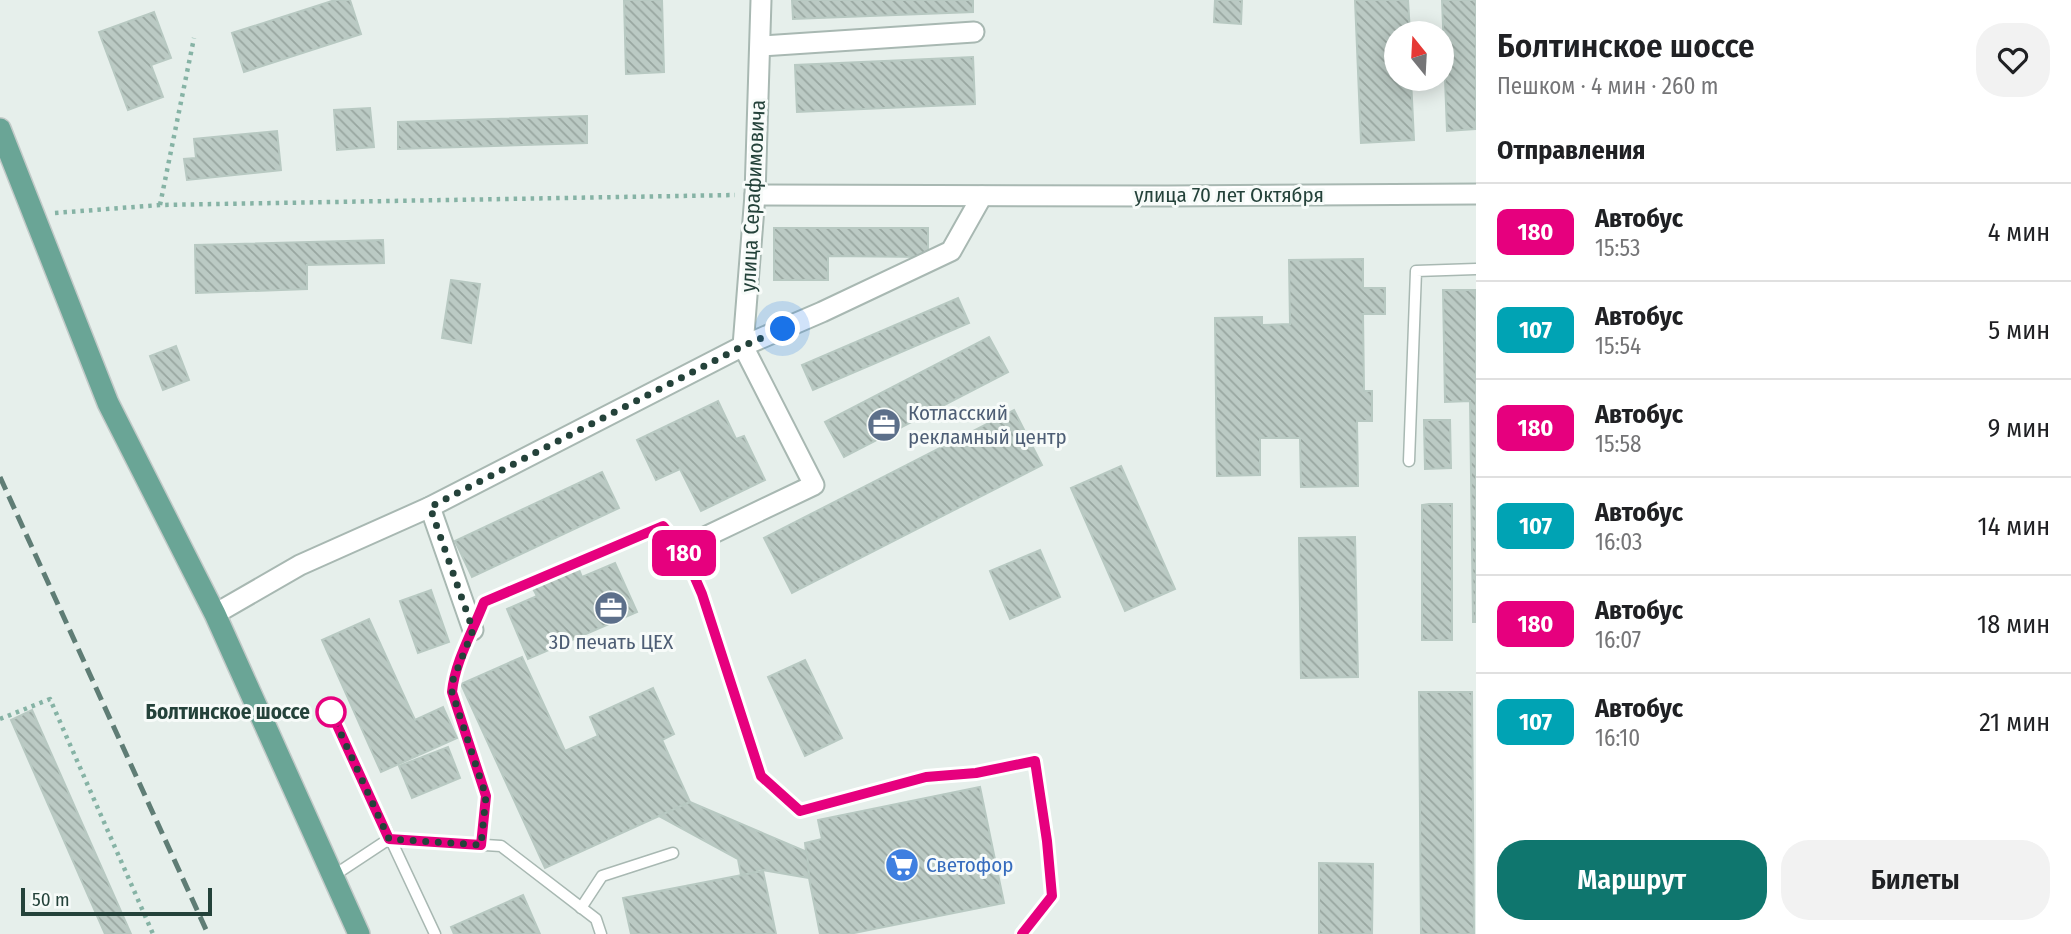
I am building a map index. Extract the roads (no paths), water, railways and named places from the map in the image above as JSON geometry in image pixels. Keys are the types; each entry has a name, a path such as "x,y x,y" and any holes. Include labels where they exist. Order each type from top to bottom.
{"main road":[{"path":"0,129 108,403 215,614 359,934"}],"street":[{"name":"улица Серафимовича","path":"743,346 755,195 761,0"},
{"path":"761,46 974,32"},
{"name":"улица 70 лет Октября","path":"755,195 1476,194"},
{"path":"215,614 300,565 430,507 743,346 951,251 982,196"},
{"path":"682,548 814,485 743,346"},
{"path":"430,507 473,630"}],"lane":[{"path":"1409,461 1416,271 1476,269"},
{"path":"481,845 486,796 452,692 453,680 484,602 663,526 682,548 706,605 761,776 800,811 926,777 976,773 1035,761 1052,896 1022,934"},
{"path":"331,712 435,934"},
{"path":"334,876 389,839 501,846 596,919 601,934"},
{"path":"581,908 603,876 673,853"}],"railway":[{"path":"0,477 208,934"}],"place":[{"name":"Котласский рекламный центр","path":"884,425"},
{"name":"3D печать ЦЕХ","path":"611,608"},
{"name":"Болтинское шоссе","path":"331,712"},
{"name":"Светофор","path":"902,865"}]}
